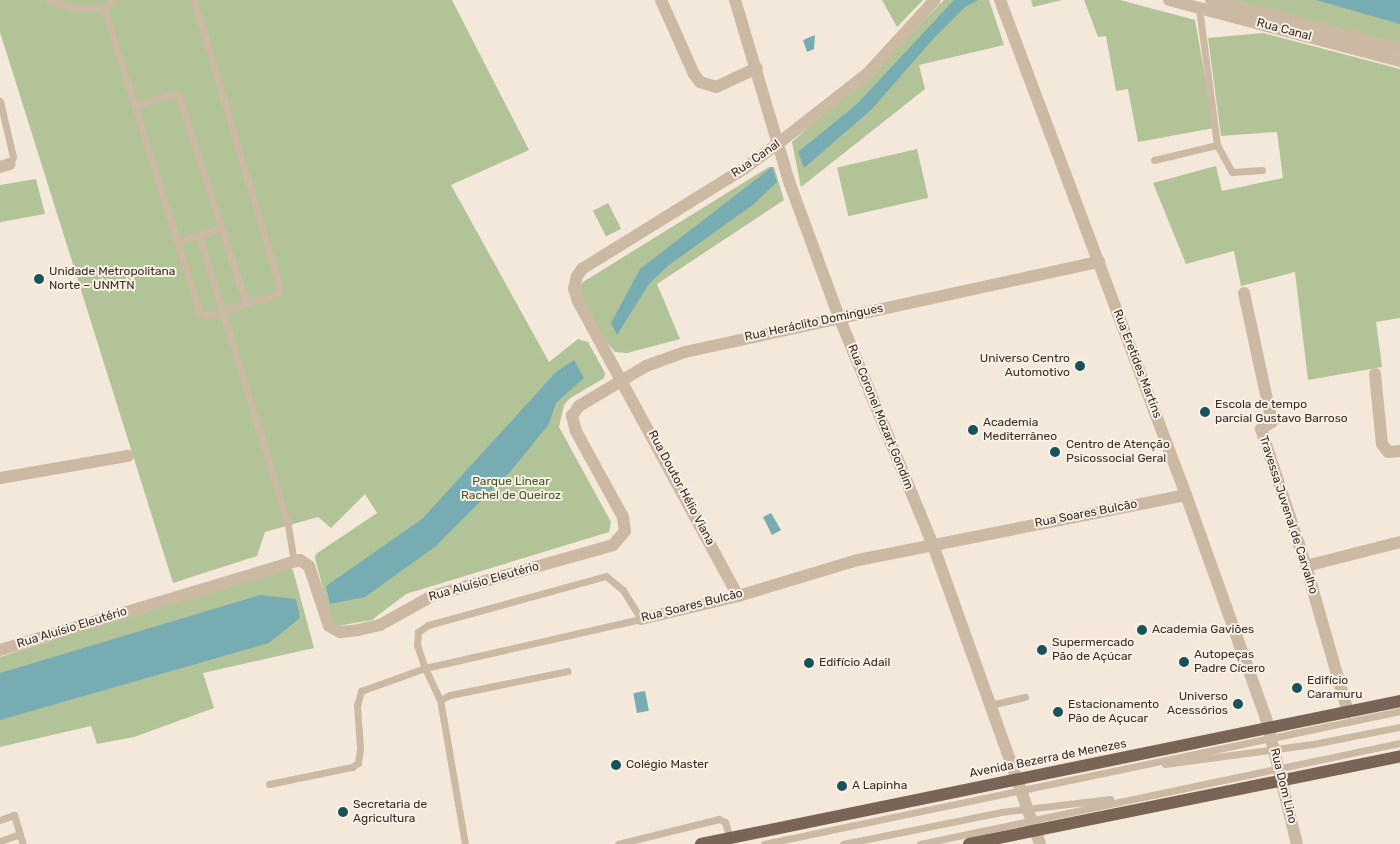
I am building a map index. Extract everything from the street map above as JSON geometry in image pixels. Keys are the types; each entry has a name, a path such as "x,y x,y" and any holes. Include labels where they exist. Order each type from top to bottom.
{"main road":[{"name":"Avenida Bezerra de Menezes","path":"701,844 1016,779 1271,738 1348,712 1400,701"},
{"path":"969,844 1033,819 1281,774 1400,756"}],"street":[{"path":"660,0 700,82 716,86 757,68"},
{"name":"Rua Coronel Mozart Gondim","path":"735,0 780,142 790,184 839,317 933,545 1016,779 1033,819 1040,844"},
{"name":"Rua Canal","path":"624,380 578,301 575,282 582,269 745,168 780,142 868,73 935,0"},
{"name":"Rua Eretides Martins","path":"1000,0 1186,495 1271,738"},
{"name":"Rua Canal","path":"1169,0 1400,61"},
{"path":"1212,0 1400,49"},
{"name":"Rua Heráclito Domingues","path":"624,380 662,358 839,317 1099,262"},
{"name":"Travessa Juvenal de Carvalho","path":"1244,293 1272,422 1261,429 1306,566 1348,712"},
{"path":"1375,374 1382,444 1388,452 1400,451"},
{"name":"Rua Aluísio Eleutério","path":"0,650 294,561 307,563 329,626 336,631 348,632 380,625 432,596 613,545 625,531 623,517 576,431 572,416 579,406 624,380"},
{"name":"Rua Doutor Hélio Viana","path":"624,380 738,596"},
{"path":"0,478 128,456"},
{"name":"Rua Soares Bulcão","path":"641,619 738,596 855,561 1186,495"},
{"path":"1306,566 1400,542"},
{"name":"Rua Dom Lino","path":"1271,738 1297,844"}],"lane":[{"path":"49,0 72,8 104,8 114,0"},
{"path":"104,8 201,315 223,311 278,294 279,286 194,0"},
{"path":"1199,8 1217,145 1232,172 1262,170"},
{"path":"134,106 172,94 179,96 246,304"},
{"path":"0,101 13,157 5,165"},
{"path":"1154,160 1217,145"},
{"path":"177,242 222,228"},
{"path":"200,235 288,525 294,561"},
{"path":"465,844 440,700 425,668 417,644 421,628 593,578 611,578 641,619"},
{"name":"Rua Soares Bulcão","path":"269,784 352,767 358,763 359,694 425,668 641,619"},
{"path":"440,700 450,695 568,671"},
{"path":"990,705 1025,697"},
{"name":"Avenida Bezerra de Menezes","path":"764,844 1157,764 1190,753 1400,711"},
{"name":"Avenida Bezerra de Menezes","path":"1157,764 1193,763 1271,738 1400,727"},
{"path":"920,844 1137,796 1281,774 1400,743"},
{"path":"843,844 1033,819 1137,796"},
{"path":"0,820 14,815 23,844"},
{"path":"618,844 719,819 724,822 730,838"},
{"path":"0,841 20,834"}],"green space":[{"name":"Parque Linear Rachel de Queiroz","path":"0,0 452,0 529,150 451,185 549,362 578,339 588,342 605,373 604,378 569,399 564,405 559,427 611,522 609,532 406,594 372,620 337,626 332,622 315,558 316,554 377,513 365,494 331,528 318,517 265,532 257,556 173,583 0,32"},
{"path":"882,0 923,0 897,27"},
{"path":"944,0 989,0 1004,45 919,65 925,89 801,187 792,142 906,39"},
{"path":"1031,0 1062,0 1033,7"},
{"path":"1084,0 1120,0 1195,20 1214,128 1138,142 1128,89 1116,91 1106,36 1098,37"},
{"path":"1211,0 1400,0 1400,49"},
{"path":"1263,33 1400,69 1400,318 1376,322 1382,367 1308,380 1295,272 1241,286 1234,251 1186,264 1153,183 1216,166 1222,191 1283,178 1277,132 1221,136 1208,38"},
{"path":"917,149 928,198 848,216 837,167"},
{"path":"769,167 774,167 784,200 657,284 680,339 627,353 615,352 608,344 583,300 580,287 583,282"},
{"path":"36,179 45,214 0,222 0,185"},
{"path":"608,203 621,229 606,237 593,211"},
{"path":"285,567 293,570 314,648 203,673 214,708 134,737 97,744 91,726 0,747 0,657"}],"water":[{"path":"954,0 978,0 965,7 935,37 871,110 804,168 798,152 857,104"},
{"path":"1316,0 1400,0 1400,24"},
{"path":"815,35 814,49 807,52 803,40"},
{"path":"772,167 777,182 754,204 669,265 649,284 617,335 611,323 640,269"},
{"path":"574,360 584,378 556,403 549,424 510,472 436,546 365,597 330,604 326,586 422,519 556,372"},
{"path":"771,513 781,530 772,535 763,517"},
{"path":"260,595 296,599 300,618 269,643 0,720 0,673"},
{"path":"645,691 649,711 637,713 633,693"}],"place":[{"name":"Unidade Metropolitana Norte – UNMTN","path":"39,279"},
{"name":"Universo Centro Automotivo","path":"1080,366"},
{"name":"Escola de tempo parcial Gustavo Barroso","path":"1205,412"},
{"name":"Academia Mediterrâneo","path":"973,430"},
{"name":"Centro de Atenção Psicossocial Geral","path":"1055,452"},
{"name":"Academia Gaviões","path":"1142,630"},
{"name":"Supermercado Pão de Açúcar","path":"1042,650"},
{"name":"Autopeças Padre Cícero","path":"1184,662"},
{"name":"Edifício Adail","path":"809,663"},
{"name":"Edifício Caramuru","path":"1297,688"},
{"name":"Universo Acessórios","path":"1238,704"},
{"name":"Estacionamento Pão de Açucar","path":"1058,712"},
{"name":"Colégio Master","path":"616,765"},
{"name":"A Lapinha","path":"842,786"},
{"name":"Secretaria de Agricultura","path":"343,812"}]}
